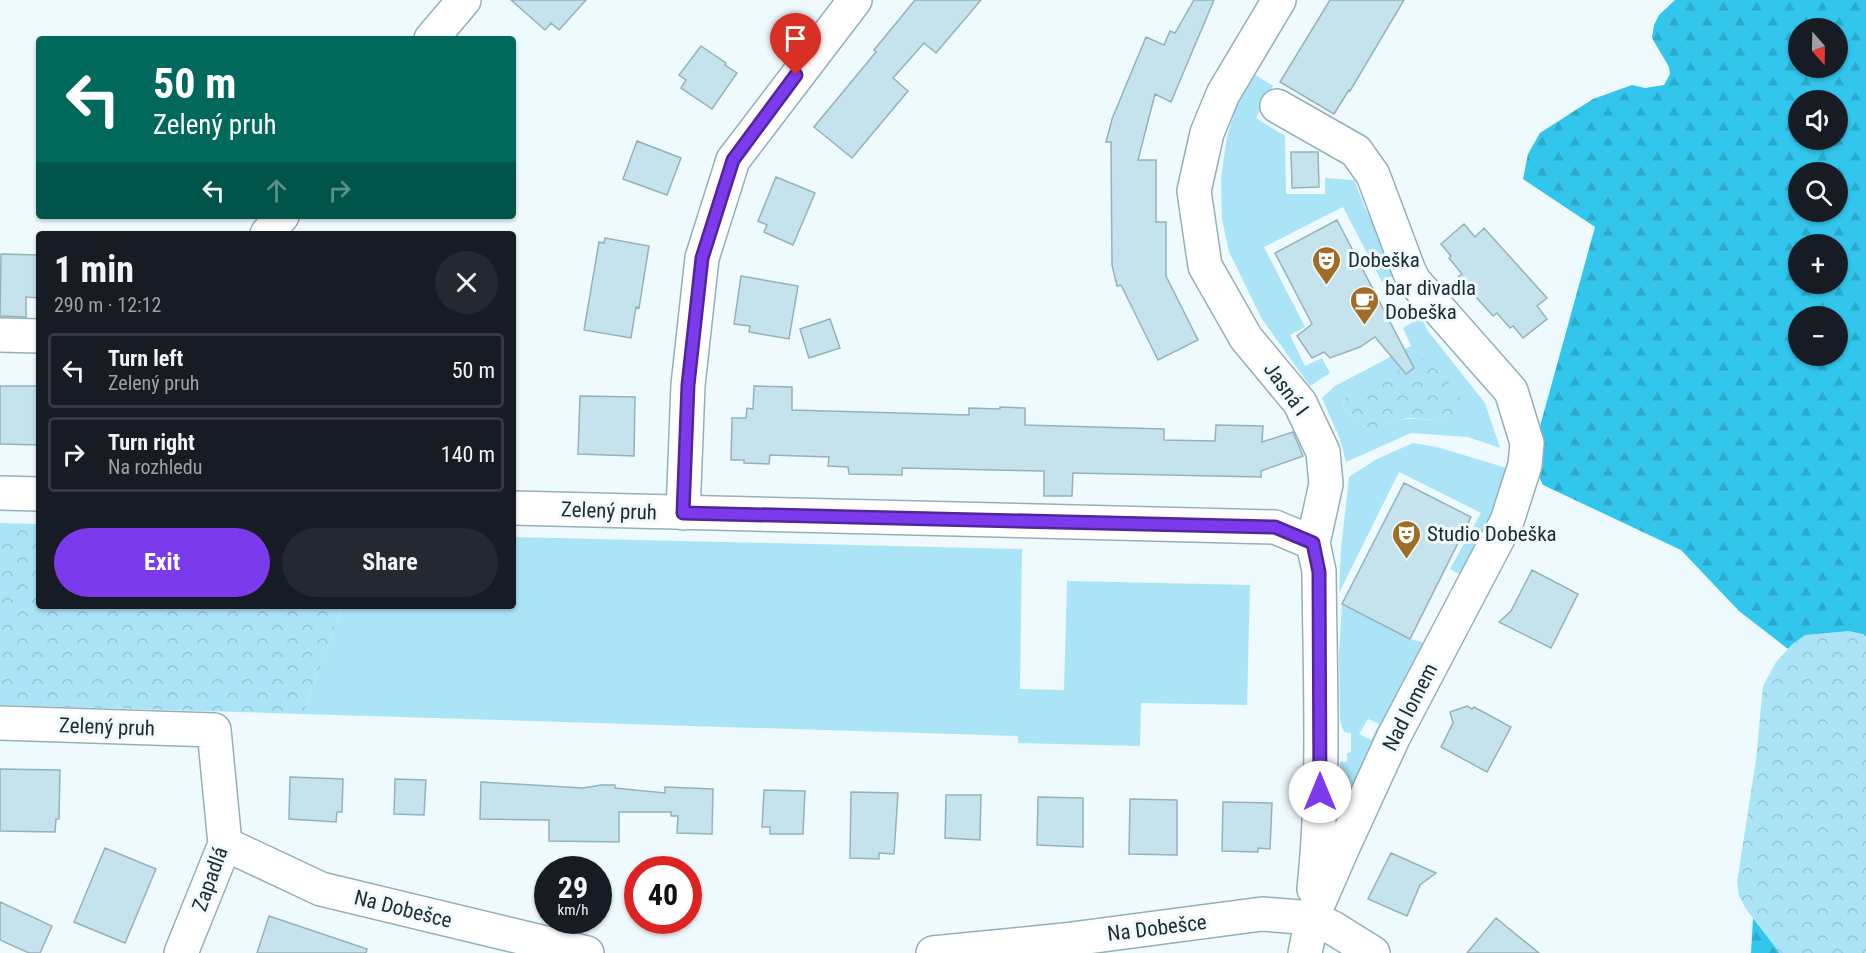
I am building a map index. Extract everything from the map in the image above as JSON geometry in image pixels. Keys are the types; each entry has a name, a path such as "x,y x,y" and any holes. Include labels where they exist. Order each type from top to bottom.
{"street":[{"path":"434,36 464,0"},
{"path":"683,513 688,385 702,258 733,160 855,0"},
{"name":"Jasná I","path":"1278,0 1223,94 1207,133 1194,191 1205,266 1246,338 1300,403 1323,452 1326,484 1313,543 1319,572 1320,838 1312,918"},
{"name":"Nad lomem","path":"1276,106 1356,151 1373,175 1414,281 1510,391 1527,443 1525,465 1507,521 1393,738 1312,918 1305,953"},
{"path":"270,231 280,219"},
{"path":"0,335 36,336"},
{"path":"0,493 36,494"},
{"name":"Zelený pruh","path":"516,508 1275,527 1313,543"},
{"name":"Zelený pruh","path":"0,723 214,730"},
{"name":"Zapadlá","path":"182,953 225,844 214,730"},
{"name":"Na Dobešce","path":"225,844 321,889 587,953"},
{"name":"Na Dobešce","path":"933,953 1064,940 1263,914 1312,918 1373,953"}],"green space":[{"path":"1675,0 1866,0 1866,637 1863,634 1794,643 1788,649 1739,611 1681,550 1543,485 1531,459 1595,227 1523,179 1528,154 1540,133 1593,99 1632,85 1645,88 1664,85 1670,74 1669,67 1652,38 1654,25 1659,15"},
{"path":"1254,74 1273,86 1256,118 1285,136 1286,194 1325,194 1325,178 1354,180 1397,273 1382,282 1343,207 1264,247 1305,327 1290,335 1305,366 1322,358 1330,373 1310,386 1262,319 1229,252 1222,219 1221,179 1227,136 1236,108"},
{"path":"1421,317 1428,331 1485,403 1500,448 1468,437 1411,433 1346,462 1340,439 1322,398 1335,386 1411,346 1403,328","holes":["1354,394 1447,421 1397,420 1369,431 1343,407 1346,396"]},
{"path":"1428,356 1469,409 1447,421 1409,418 1388,422 1369,431 1343,407 1346,396"},
{"path":"1413,443 1437,447 1510,469 1503,496 1461,575 1450,569 1481,513 1399,472 1339,593 1341,548 1349,477 1375,460"},
{"path":"0,523 36,524 36,609 341,609 303,714 0,705"},
{"path":"516,537 1022,549 1020,689 1064,690 1067,581 1250,585 1247,705 1141,703 1140,746 1018,743 1018,736 303,714 341,609 516,609"},
{"path":"1342,604 1410,639 1428,644 1344,808 1341,804 1340,762 1347,762 1347,753 1351,752 1351,733 1344,732 1340,721 1339,653","holes":["1368,719 1379,724 1371,740 1359,734"]},
{"path":"1849,631 1863,634 1866,637 1866,953 1780,953 1746,909 1739,896 1737,882 1756,760 1763,686 1776,662 1805,635"},
{"path":"1753,918 1780,953 1751,953"}],"building":[{"path":"511,0 586,0 559,30 551,23 545,30"},
{"path":"915,0 981,0 936,53 924,43 893,78 908,91 852,158 814,127 876,52 874,50"},
{"path":"1194,0 1214,0 1171,102 1155,94 1138,160 1156,160 1156,222 1166,222 1166,276 1198,340 1158,360 1121,285 1117,286 1112,265 1111,142 1106,142 1112,119 1146,37 1164,45 1170,31 1175,33"},
{"path":"1330,0 1404,0 1334,114 1280,82"},
{"path":"701,46 737,73 712,109 681,88 686,80 679,75"},
{"path":"637,141 681,158 667,195 623,179"},
{"path":"1291,152 1318,152 1319,187 1292,188"},
{"path":"776,177 815,193 793,245 764,232 767,225 758,221"},
{"name":"Dobeška","path":"1337,220 1414,368 1406,374 1375,337 1360,347 1330,358 1324,352 1312,358 1297,336 1312,324 1275,253"},
{"path":"1464,224 1475,237 1484,228 1547,298 1537,306 1547,319 1523,338 1513,326 1510,328 1497,313 1493,316 1458,277 1462,274 1441,244"},
{"path":"605,238 649,246 639,308 636,307 631,338 584,330 599,242 604,243"},
{"path":"1,254 36,255 36,298 26,297 26,317 0,316"},
{"path":"741,276 798,286 789,339 749,332 750,326 734,324"},
{"path":"830,319 840,348 809,358 800,329"},
{"path":"0,386 36,386 36,445 0,444"},
{"path":"754,386 792,387 792,410 969,415 969,408 1025,408 1025,425 1164,429 1164,440 1215,441 1216,425 1263,426 1262,442 1293,432 1303,456 1261,471 1261,477 1073,473 1072,496 1044,496 1044,471 902,468 902,475 849,474 848,467 828,466 829,457 770,455 769,464 744,463 744,460 731,460 732,418 746,418 747,408 753,409"},
{"path":"580,396 635,397 634,456 578,454"},
{"name":"Studio Dobeška","path":"1404,483 1471,517 1410,639 1342,604"},
{"path":"1532,570 1578,594 1551,648 1499,622 1511,611"},
{"path":"1467,706 1472,709 1474,707 1511,727 1487,772 1441,747 1453,723 1450,712"},
{"path":"0,769 60,770 59,819 56,819 55,832 0,831"},
{"path":"290,777 343,779 342,812 337,812 336,822 289,819"},
{"path":"395,779 426,780 424,815 394,814"},
{"path":"481,782 583,788 615,785 615,788 665,793 665,787 713,789 712,834 677,833 678,816 671,816 671,812 619,812 619,842 549,841 549,820 480,819"},
{"path":"764,790 805,791 803,834 770,834 770,827 762,827"},
{"path":"851,792 898,793 894,854 879,853 879,859 850,858"},
{"path":"946,795 981,795 980,840 945,838"},
{"path":"1038,797 1083,798 1083,847 1037,845"},
{"path":"1130,799 1177,800 1177,855 1129,854"},
{"path":"1223,802 1272,803 1270,849 1258,848 1258,852 1222,851"},
{"path":"105,848 156,869 125,943 74,922"},
{"path":"1391,853 1436,873 1420,885 1407,916 1368,899"},
{"path":"0,902 52,926 40,953 29,953 0,940"},
{"path":"269,916 367,949 366,953 257,953"},
{"path":"1496,918 1539,953 1467,953"}],"place":[{"name":"Dobeška","path":"1327,286"},
{"name":"bar divadla Dobeška","path":"1364,326"},
{"name":"Studio Dobeška","path":"1406,560"}],"route":[{"path":"796,75 733,160 702,258 688,385 683,513 1275,527 1313,543 1319,572 1320,792"}]}
